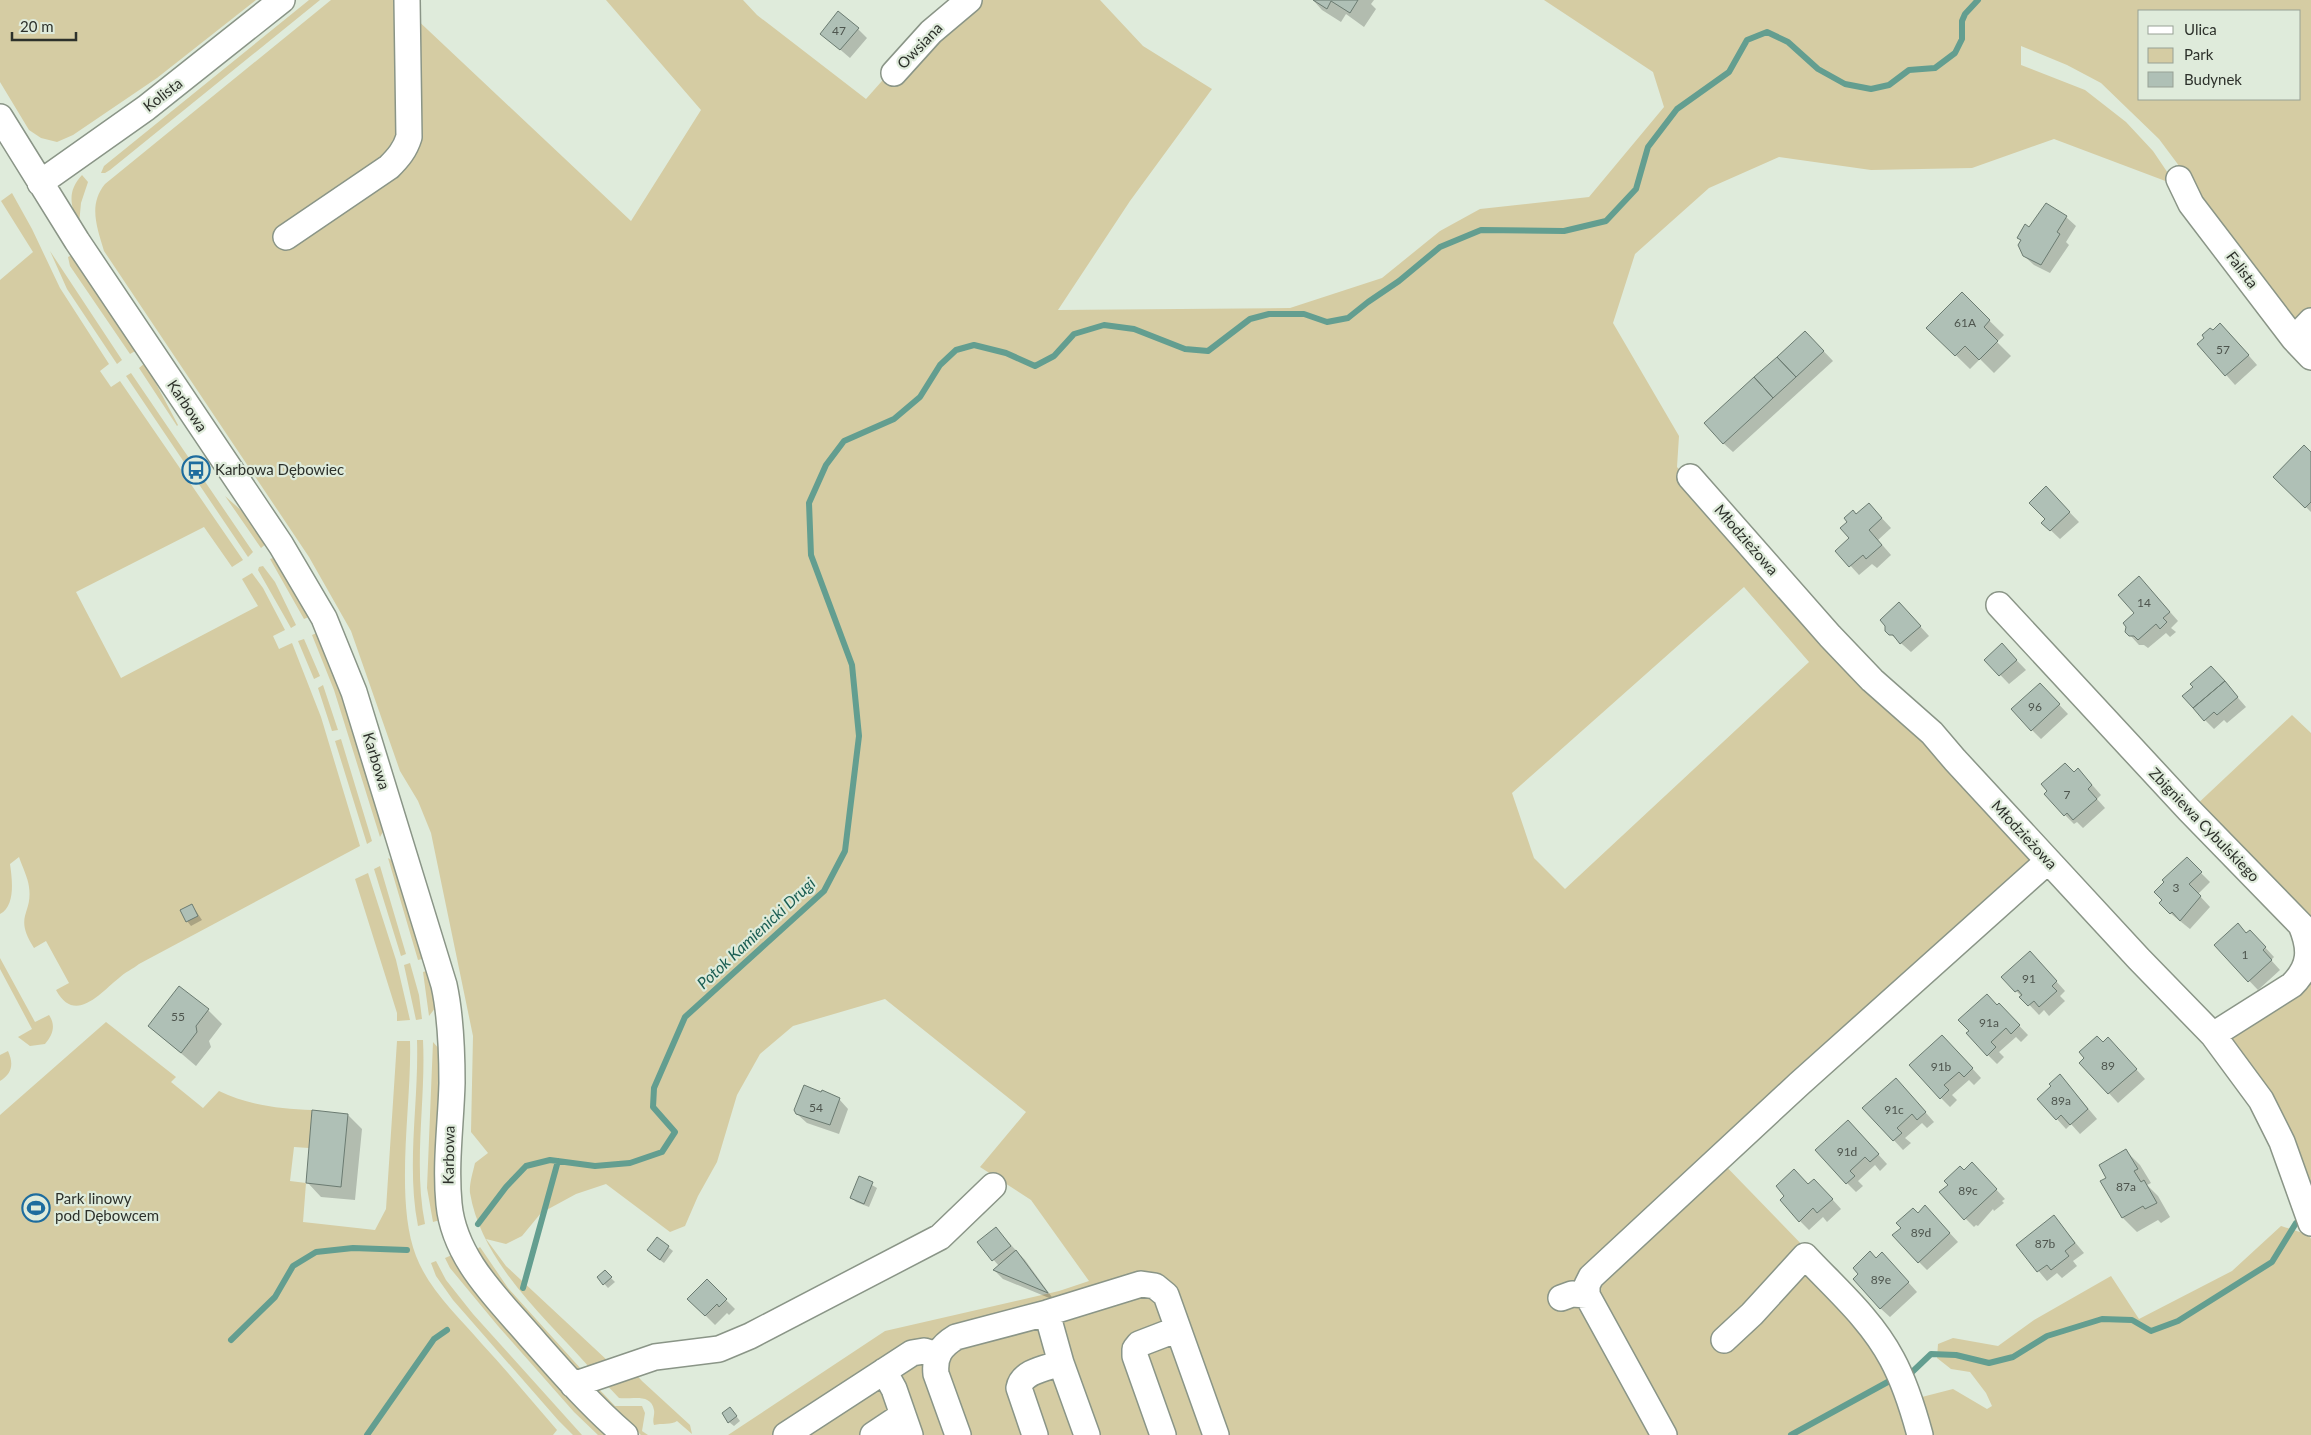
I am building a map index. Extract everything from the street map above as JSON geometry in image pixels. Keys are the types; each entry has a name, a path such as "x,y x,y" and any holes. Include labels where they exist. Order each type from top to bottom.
{"street":[{"name":"Kolista","path":"40,183 146,108 282,0"},
{"path":"286,237 388,167 402,153 407,144 409,137 407,0"},
{"name":"Owsiana","path":"894,73 931,32 969,0"},
{"name":"Karbowa","path":"0,117 82,249 281,544 324,618 354,692 444,985 451,1027 452,1053 448,1179 449,1205 458,1238 473,1268 482,1280 573,1386 625,1435"},
{"name":"Falista","path":"2180,179 2191,204 2303,330 2311,357"},
{"name":"Młodzieżowa","path":"1690,477 1830,636 1872,680 1932,733 2139,959 2213,1035 2261,1100 2282,1142 2311,1223"},
{"name":"Zbigniewa Cybulskiego","path":"1999,605 2189,810 2301,925 2309,938 2309,963 2302,976 2292,985 2213,1035"},
{"path":"1664,1435 1588,1294 1587,1285 1591,1277 1799,1084 2048,861"},
{"path":"573,1386 655,1357 719,1349 750,1336 940,1237 993,1186"},
{"path":"1724,1340 1752,1314 1805,1256 1865,1320 1892,1358 1909,1396 1920,1435"},
{"path":"958,1435 936,1374 937,1355 944,1344 956,1337 1047,1313 1141,1284 1156,1286 1166,1295 1216,1435"},
{"path":"1561,1298 1572,1294 1588,1294"},
{"path":"1047,1313 1061,1363 1087,1435"},
{"path":"1163,1435 1135,1356 1135,1349 1140,1344 1178,1329"},
{"path":"786,1435 912,1353 924,1351 937,1355"},
{"path":"1035,1435 1019,1388 1020,1381 1026,1376 1061,1363"},
{"path":"873,1435 907,1425 894,1389 884,1371"}],"green space":[{"path":"0,0 256,0 157,78 73,135 57,142 41,138 29,130 0,82"},
{"path":"309,0 320,0 110,170 101,173 104,166"},
{"path":"331,0 400,0 411,14 631,221 701,110 606,0 743,0 757,15 866,99 889,73 975,0 1100,0 1143,46 1212,89 1130,201 1058,310 1290,308 1382,278 1440,231 1480,209 1589,197 1664,107 1653,72 1544,0 2311,0 2311,310 2297,324 2159,139 2101,83 2067,65 2021,46 2021,65 2085,90 2126,122 2153,151 2176,185 2054,139 1972,168 1871,170 1779,157 1709,188 1635,254 1613,323 1679,436 1677,467 1826,641 2035,855 2030,862 1716,1156 1871,1316 1918,1398 1953,1389 1987,1409 1992,1406 1986,1393 1970,1372 1951,1369 1937,1358 1938,1344 1953,1338 1998,1346 2034,1320 2111,1276 2139,1319 2232,1271 2281,1226 2309,1235 2311,1239 2311,1435 728,1435 885,1331 1059,1291 1089,1281 1031,1200 980,1167 1026,1112 885,999 793,1026 760,1054 737,1095 717,1162 698,1196 685,1226 670,1232 606,1184 576,1194 541,1213 522,1236 506,1244 486,1239 506,1266 608,1361 589,1367 517,1287 487,1243 477,1218 470,1193 471,1182 475,1163 488,1153 471,1132 473,1036 431,833 418,801 400,771 351,631 309,557 104,251 97,225 95,208 100,192 105,184","holes":["1744,587 1809,662 1565,889 1534,858 1512,793"]},
{"path":"82,175 88,182 81,203 79,224 72,205 72,193"},
{"path":"12,193 32,229 60,288 109,364 100,371 111,387 120,381 243,560 232,567 204,527 76,592 121,678 258,606 242,579 252,573 263,588 285,630 273,636 279,649 292,643 321,717 360,846 139,964 121,976 96,998 79,1006 71,1005 63,1000 56,990 69,983 46,941 34,948 28,937 24,922 29,904 29,887 19,857 10,864 11,898 9,905 0,914 0,280 33,252 1,201"},
{"path":"50,251 122,360 117,364 67,289"},
{"path":"74,254 137,350 130,354 70,266 68,257"},
{"path":"145,363 178,425 177,426 139,368"},
{"path":"131,373 253,552 248,557 126,376"},
{"path":"225,496 252,520 267,543 261,548"},
{"path":"276,557 311,616 304,619 270,559"},
{"path":"263,566 275,582 296,625 291,628 258,570 259,567"},
{"path":"319,632 344,694 384,830 380,837 334,690 312,635"},
{"path":"304,639 320,676 314,679 298,641"},
{"path":"323,685 338,730 332,731 318,688"},
{"path":"2292,715 2311,733 2311,931 2193,808"},
{"path":"341,739 372,841 367,844 335,741"},
{"path":"388,858 395,862 426,958 418,960"},
{"path":"380,866 406,954 401,956 374,869"},
{"path":"368,873 396,960 410,1020 397,1021 397,1013 355,879"},
{"path":"0,958 35,1022 49,1015 53,1030 45,1044 30,1046 18,1037 32,1029 0,969"},
{"path":"410,963 419,995 422,1019 416,1020 404,965"},
{"path":"2311,969 2311,1206 2230,1040 2237,1027"},
{"path":"430,970 436,1007 429,1016 423,972"},
{"path":"106,1022 176,1077 171,1082 203,1108 219,1091 241,1100 264,1105 312,1110 309,1148 294,1147 290,1181 306,1183 303,1222 375,1230 386,1209 397,1041 410,1041 405,1179 406,1207 416,1256 429,1280 445,1303 557,1430 553,1435 0,1435 0,1115"},
{"path":"417,1040 423,1040 420,1178 425,1224 418,1226 413,1180"},
{"path":"433,1042 440,1050 440,1220 433,1222 427,1188"},
{"path":"8,1051 11,1068 0,1081 0,1055"},
{"path":"480,1247 508,1288 581,1369 576,1371 487,1268 476,1250"},
{"path":"452,1255 460,1271 473,1288 576,1406 607,1435 598,1435 574,1412 498,1326 450,1268 445,1258"},
{"path":"436,1261 446,1280 473,1314 582,1435 573,1435 558,1420 453,1300 436,1276 431,1263"},
{"path":"633,1371 690,1425 692,1434 677,1421 654,1425 654,1410 649,1401 640,1398 619,1398 603,1381"},
{"path":"596,1386 615,1406 642,1406 645,1413 642,1431 648,1435 641,1435 592,1390"}],"building":[{"path":"1313,0 1358,0 1350,13 1331,1 1327,9"},
{"path":"838,11 859,28 840,50 820,34"},
{"path":"2046,203 2067,216 2057,232 2060,234 2041,265 2023,256 2018,245 2021,240 2017,238 2025,224 2029,227"},
{"path":"1962,292 1990,320 1984,327 1998,341 1979,360 1965,346 1955,356 1926,328"},
{"path":"2220,323 2249,355 2225,376 2197,344 2204,338 2202,335 2210,328 2213,330"},
{"path":"1805,331 1824,351 1796,377 1777,357"},
{"path":"1777,357 1796,377 1773,398 1754,377"},
{"path":"1754,377 1773,398 1723,444 1704,423"},
{"path":"2304,445 2311,452 2311,502 2305,508 2273,477"},
{"path":"2046,486 2070,512 2050,531 2041,523 2045,519 2029,503"},
{"path":"1869,503 1882,518 1869,530 1882,545 1866,559 1863,555 1849,567 1835,551 1849,538 1840,528 1847,522 1844,518 1853,510 1856,514"},
{"path":"2139,576 2170,612 2163,618 2167,622 2160,629 2156,624 2138,640 2125,632 2126,627 2123,623 2134,613 2118,595"},
{"path":"1899,602 1921,626 1900,644 1893,635 1889,635 1885,631 1885,626 1880,620"},
{"path":"2002,643 2017,660 1999,676 1984,660"},
{"path":"2211,666 2225,681 2193,708 2182,696 2193,687 2190,684"},
{"path":"2225,681 2238,697 2217,715 2214,712 2204,721 2193,708"},
{"path":"2040,683 2060,704 2031,731 2011,709"},
{"path":"2065,763 2074,772 2078,768 2092,785 2088,789 2097,799 2073,820 2067,813 2064,816 2044,794 2047,791 2041,784"},
{"path":"2187,857 2202,872 2189,884 2201,896 2180,921 2172,912 2170,914 2159,903 2162,900 2154,892 2164,882 2162,880"},
{"path":"192,904 198,916 186,922 180,910"},
{"path":"2238,923 2246,933 2250,930 2266,947 2263,950 2272,960 2248,982 2214,945"},
{"path":"2030,951 2057,981 2052,986 2057,991 2039,1007 2034,1001 2028,1006 2019,997 2022,995 2018,990 2015,992 2001,977"},
{"path":"179,986 209,1009 196,1026 197,1032 181,1053 148,1026"},
{"path":"1987,994 1997,1005 1999,1003 2020,1025 2011,1034 2006,1028 1991,1042 1996,1047 1987,1056 1966,1033 1969,1031 1958,1020"},
{"path":"1942,1035 1973,1068 1964,1077 1959,1072 1944,1085 1949,1090 1940,1099 1909,1065"},
{"path":"2097,1036 2103,1042 2108,1037 2137,1069 2108,1094 2079,1063 2084,1058 2079,1052"},
{"path":"2060,1074 2088,1109 2070,1125 2061,1115 2056,1120 2037,1099 2051,1086 2049,1084"},
{"path":"1896,1078 1926,1112 1917,1120 1912,1114 1897,1128 1902,1133 1893,1141 1862,1108"},
{"path":"804,1085 840,1098 830,1125 796,1114 794,1110"},
{"path":"312,1110 348,1114 341,1187 306,1183"},
{"path":"1848,1120 1879,1154 1870,1162 1865,1157 1850,1171 1855,1176 1846,1184 1815,1150"},
{"path":"2126,1149 2138,1169 2134,1171 2141,1182 2144,1180 2157,1203 2145,1209 2143,1206 2122,1218 2100,1181 2106,1178 2099,1165"},
{"path":"1972,1162 1997,1189 1964,1220 1939,1192 1948,1185 1944,1181 1960,1166 1964,1170"},
{"path":"1794,1169 1808,1184 1814,1179 1833,1199 1817,1213 1813,1208 1799,1222 1780,1200 1784,1196 1776,1186"},
{"path":"859,1176 873,1182 864,1204 850,1198"},
{"path":"1925,1205 1950,1233 1918,1263 1892,1235 1901,1228 1896,1223 1913,1208 1918,1213"},
{"path":"2054,1215 2075,1243 2065,1251 2069,1256 2051,1270 2047,1265 2037,1272 2016,1245"},
{"path":"996,1227 1011,1246 992,1261 977,1242"},
{"path":"657,1237 669,1246 660,1260 647,1250"},
{"path":"1016,1250 1048,1293 993,1270"},
{"path":"1870,1251 1876,1258 1882,1252 1909,1282 1880,1309 1853,1279 1858,1274 1853,1268"},
{"path":"605,1270 612,1277 603,1285 597,1277"},
{"path":"707,1279 727,1299 719,1307 717,1304 705,1316 687,1299"},
{"path":"730,1407 737,1416 728,1423 722,1413"}],"waterway":[{"name":"Potok Kamienicki Drugi","path":"478,1224 506,1187 526,1166 550,1160 595,1166 630,1163 662,1152 675,1132 653,1107 654,1088 685,1017 824,891 845,851 859,736 852,665 811,555 809,503 826,465 844,441 894,419 920,397 940,365 956,350 974,345 1006,353 1035,366 1054,356 1074,334 1104,325 1134,329 1185,349 1208,351 1250,319 1269,314 1304,314 1327,322 1348,318 1399,281 1440,247 1481,230 1564,231 1606,221 1636,189 1648,147 1677,109 1729,72 1747,40 1767,32 1788,42 1818,69 1845,84 1871,89 1889,85 1909,70 1935,68 1955,53 1962,39 1962,21 1965,14 1978,0"},
{"path":"523,1288 558,1161"},
{"path":"1905,1375 1910,1374 1931,1354 1956,1355 1989,1363 2013,1357 2047,1336 2102,1319 2132,1320 2151,1331 2178,1321 2272,1262 2296,1223 2304,1218"},
{"name":"Potok Kamienicki Drugi","path":"231,1340 275,1297 293,1266 316,1252 353,1248 407,1250"},
{"path":"367,1435 434,1339 447,1330"},
{"path":"1791,1435 1895,1378"}],"place":[{"name":"Karbowa Dębowiec","path":"196,470"},
{"name":"Park linowy pod Dębowcem","path":"36,1208"}]}
